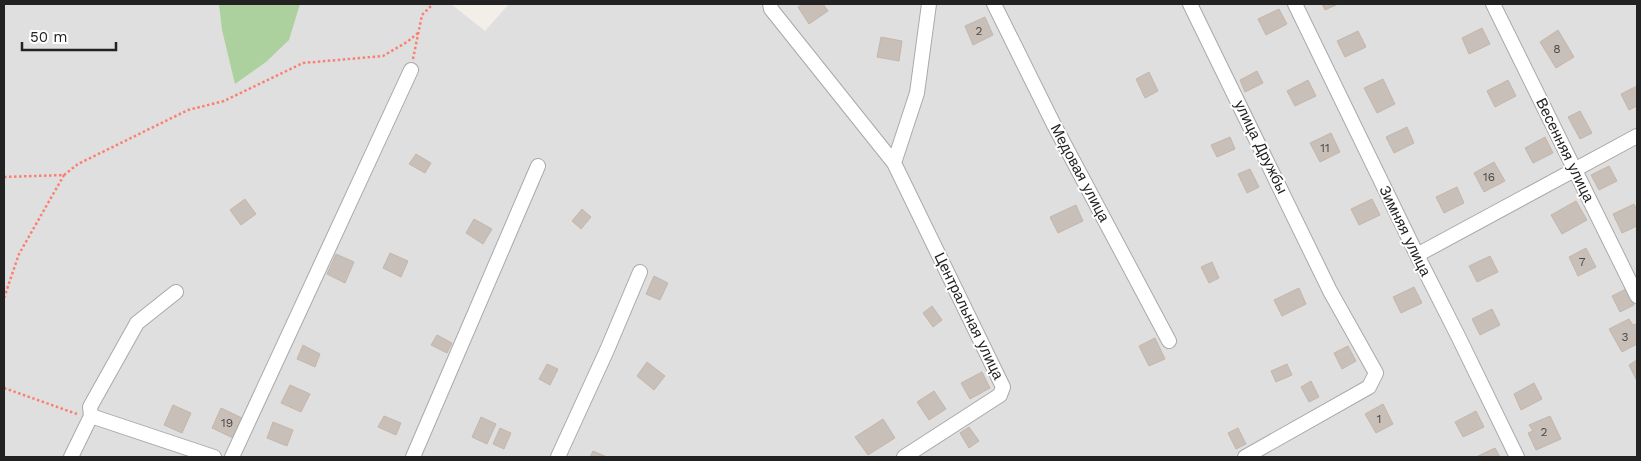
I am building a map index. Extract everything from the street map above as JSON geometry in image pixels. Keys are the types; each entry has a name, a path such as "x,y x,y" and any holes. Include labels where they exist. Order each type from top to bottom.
{"street":[{"name":"Центральная улица","path":"770,4 771,9 894,163 1003,386 1000,395 904,457"},
{"path":"894,163 917,93 928,4"},
{"name":"Медовая улица","path":"994,4 1053,123 1169,341"},
{"name":"улица Дружбы","path":"1190,4 1330,290 1376,373 1370,387 1245,457"},
{"name":"Зимняя улица","path":"1295,4 1416,255 1517,457"},
{"name":"Весенняя улица","path":"1492,4 1637,296"},
{"path":"232,457 411,70"},
{"path":"1416,255 1637,136"},
{"path":"413,457 538,166"},
{"path":"558,457 640,272"},
{"path":"71,457 91,416 90,407 137,323 176,292"},
{"path":"91,416 214,457"}],"path":[{"path":"411,70 422,15 433,4"},
{"path":"4,298 20,254 64,175 78,164 188,110 224,101 303,63 383,56 418,33"},
{"path":"4,177 64,175"},
{"path":"4,388 79,415 91,416"}],"shaded area":[{"path":"4,4 451,4 485,31 509,4 1637,4 1637,457 4,457"}],"green space":[{"path":"219,4 300,4 289,40 266,62 235,84 222,30"}],"building":[{"path":"803,4 823,4 828,11 809,24 798,7"},
{"path":"1322,4 1338,4 1325,10"},
{"path":"1279,9 1287,24 1266,35 1258,19"},
{"path":"985,17 993,35 973,45 965,26"},
{"path":"1482,28 1490,44 1469,54 1462,38"},
{"path":"1558,30 1574,57 1556,68 1540,42"},
{"path":"1358,31 1366,47 1345,57 1337,41"},
{"path":"881,37 902,41 899,61 877,57"},
{"path":"1257,71 1263,83 1245,92 1240,80"},
{"path":"1149,72 1158,91 1145,98 1136,79"},
{"path":"1383,79 1395,104 1377,113 1364,88"},
{"path":"1308,80 1316,96 1295,106 1287,91"},
{"path":"1508,80 1516,96 1495,107 1487,91"},
{"path":"1637,86 1637,106 1629,110 1621,94"},
{"path":"1580,111 1592,133 1580,139 1568,117"},
{"path":"1407,127 1414,143 1394,153 1386,137"},
{"path":"1331,133 1340,152 1320,162 1310,143"},
{"path":"1230,137 1235,149 1217,157 1211,145"},
{"path":"1545,137 1553,153 1533,163 1525,148"},
{"path":"416,154 431,163 425,173 409,164"},
{"path":"1494,162 1505,181 1484,192 1474,173"},
{"path":"1609,166 1617,181 1599,190 1591,175"},
{"path":"1250,169 1259,187 1247,193 1238,174"},
{"path":"1457,187 1464,203 1444,213 1436,197"},
{"path":"245,199 256,214 241,225 230,210"},
{"path":"1372,199 1380,215 1359,225 1351,209"},
{"path":"1576,201 1587,220 1562,234 1551,215"},
{"path":"1634,204 1637,211 1637,226 1622,233 1613,214"},
{"path":"1076,205 1083,221 1058,233 1050,217"},
{"path":"582,209 591,217 581,229 572,221"},
{"path":"474,219 492,229 483,244 466,233"},
{"path":"1586,248 1596,267 1578,276 1569,257"},
{"path":"390,253 408,261 401,277 383,268"},
{"path":"336,254 354,262 345,283 327,274"},
{"path":"1490,256 1498,272 1477,282 1469,266"},
{"path":"1212,262 1219,278 1209,283 1201,267"},
{"path":"654,276 668,283 660,300 646,294"},
{"path":"1414,287 1422,303 1401,313 1393,297"},
{"path":"1299,288 1306,304 1282,316 1274,300"},
{"path":"1626,289 1634,305 1620,312 1612,296"},
{"path":"932,306 942,320 933,327 923,313"},
{"path":"1492,309 1500,325 1480,335 1472,319"},
{"path":"1629,319 1633,325 1637,324 1637,344 1622,352 1609,329"},
{"path":"437,335 452,343 447,353 431,345"},
{"path":"1155,338 1165,359 1149,366 1139,346"},
{"path":"303,345 320,354 315,367 297,359"},
{"path":"1348,346 1356,361 1342,369 1334,353"},
{"path":"1637,360 1637,381 1629,365"},
{"path":"647,362 665,376 654,390 637,376"},
{"path":"547,364 558,369 550,385 539,379"},
{"path":"1287,364 1292,375 1276,382 1271,371"},
{"path":"982,372 990,388 970,399 961,383"},
{"path":"1311,381 1319,397 1309,402 1301,387"},
{"path":"1534,383 1542,399 1521,410 1514,394"},
{"path":"290,385 310,394 301,412 281,403"},
{"path":"934,391 946,409 929,420 917,402"},
{"path":"1383,404 1393,424 1376,433 1365,414"},
{"path":"173,405 191,413 182,433 164,425"},
{"path":"221,408 242,418 233,438 212,428"},
{"path":"1476,411 1484,427 1463,437 1455,422"},
{"path":"384,416 401,423 396,435 378,427"},
{"path":"1550,416 1561,439 1536,450 1528,433 1533,431 1529,425"},
{"path":"481,417 496,424 487,444 472,437"},
{"path":"883,419 895,438 868,455 855,437"},
{"path":"273,422 293,430 287,446 267,438"},
{"path":"969,427 979,441 969,448 960,433"},
{"path":"500,428 511,433 504,449 493,444"},
{"path":"1238,428 1246,444 1236,449 1228,433"},
{"path":"1495,448 1500,457 1476,457"},
{"path":"593,451 607,457 590,457"}]}
